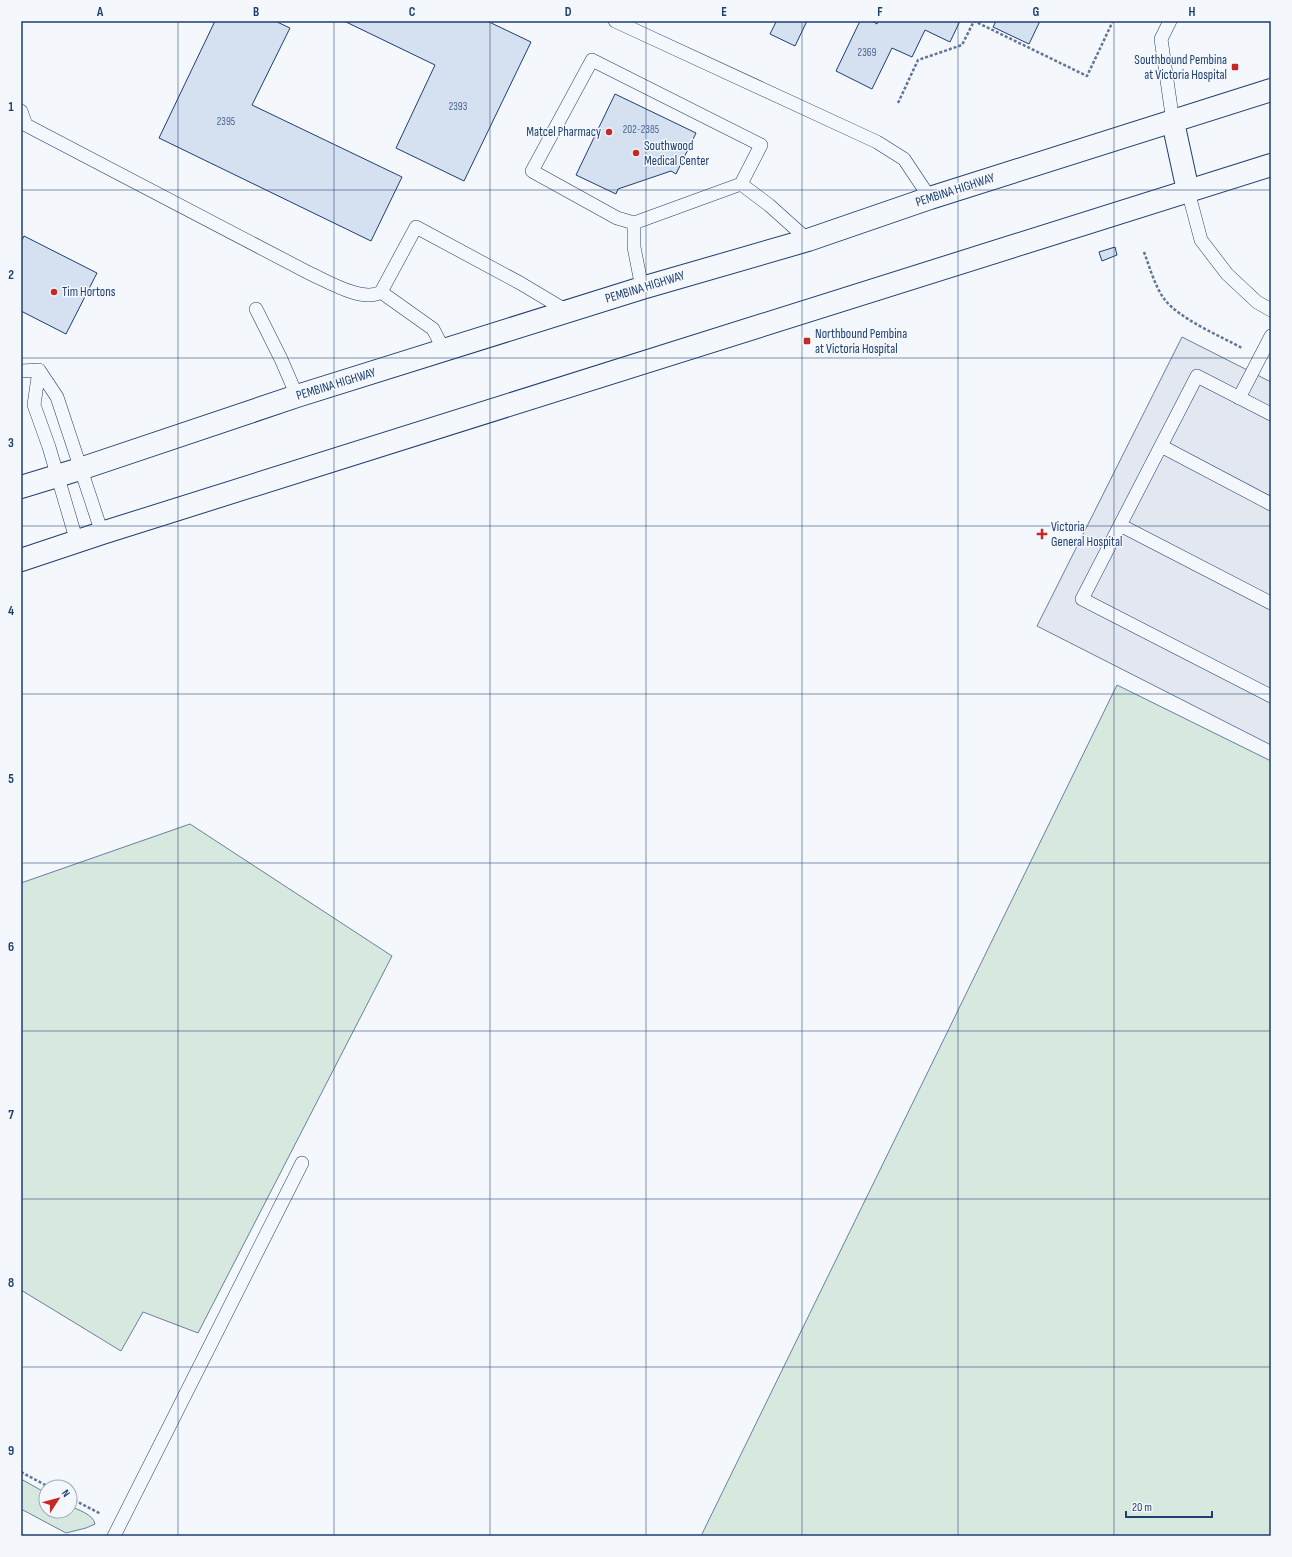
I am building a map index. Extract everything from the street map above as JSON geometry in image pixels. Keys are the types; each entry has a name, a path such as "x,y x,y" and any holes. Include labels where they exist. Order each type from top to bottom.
{"main road":[{"name":"PEMBINA HIGHWAY","path":"21,487 80,469 297,396 642,288 808,240 930,198 1271,90"},
{"path":"1173,122 1188,191"},
{"path":"21,560 102,533 1271,165"}],"lane":[{"path":"615,21 877,142 904,159 930,198"},
{"path":"1170,21 1161,39 1173,122"},
{"path":"592,60 761,145 741,184 634,223 617,218 532,171 592,60"},
{"path":"21,111 26,125 309,273 357,294 375,296 381,292 416,227 520,283 567,311"},
{"path":"741,184 769,205 808,240"},
{"path":"1188,191 1201,240 1227,274 1257,302 1271,310"},
{"path":"634,223 634,247 642,288"},
{"path":"381,292 433,329 444,350"},
{"path":"256,309 281,359 297,396"},
{"path":"1239,398 1271,336"},
{"path":"39,370 57,397 102,533"},
{"path":"21,371 39,370"},
{"path":"39,370 34,405 77,542"},
{"path":"1271,414 1197,376 1082,599 1271,696"},
{"path":"1161,446 1271,504"},
{"path":"1120,525 1271,603"},
{"path":"114,1536 302,1163"}],"path":[{"path":"898,104 918,60 962,45 974,21 1087,76 1114,21"},
{"path":"1144,252 1158,287 1165,300 1177,313 1260,357"},
{"path":"21,1472 38,1481"}],"shaded area":[{"path":"1182,337 1271,382 1271,745 1037,626"},
{"path":"1117,685 1271,761 1271,1536 701,1536"},
{"path":"190,824 392,956 198,1333 143,1312 121,1351 21,1290 21,883"},
{"path":"21,1479 38,1489 38,1518 21,1509"},
{"path":"78,1510 88,1515 94,1521 95,1524 86,1528 66,1533 40,1519 78,1519"}],"building":[{"path":"215,21 275,21 290,28 252,105 402,177 371,241 159,138"},
{"path":"344,21 487,21 531,42 464,181 396,148 435,65"},
{"path":"775,21 807,21 795,46 770,34 776,22"},
{"path":"860,21 872,21 877,24 878,21 960,21 950,42 925,30 912,57 892,48 872,89 836,71"},
{"path":"996,21 1040,21 1029,44 993,27"},
{"name":"Southwood Medical Center","path":"615,94 696,133 676,174 671,171 618,189 616,194 576,175"},
{"name":"Tim Hortons","path":"24,236 97,273 66,334 21,311 21,242"},
{"path":"1115,247 1117,255 1102,261 1099,252"}],"place":[{"name":"Southbound Pembina at Victoria Hospital","path":"1235,67"},
{"name":"Matcel Pharmacy","path":"609,132"},
{"name":"Southwood Medical Center","path":"636,153"},
{"name":"Tim Hortons","path":"54,292"},
{"name":"Northbound Pembina at Victoria Hospital","path":"807,341"},
{"name":"Victoria General Hospital","path":"1042,534"}]}
